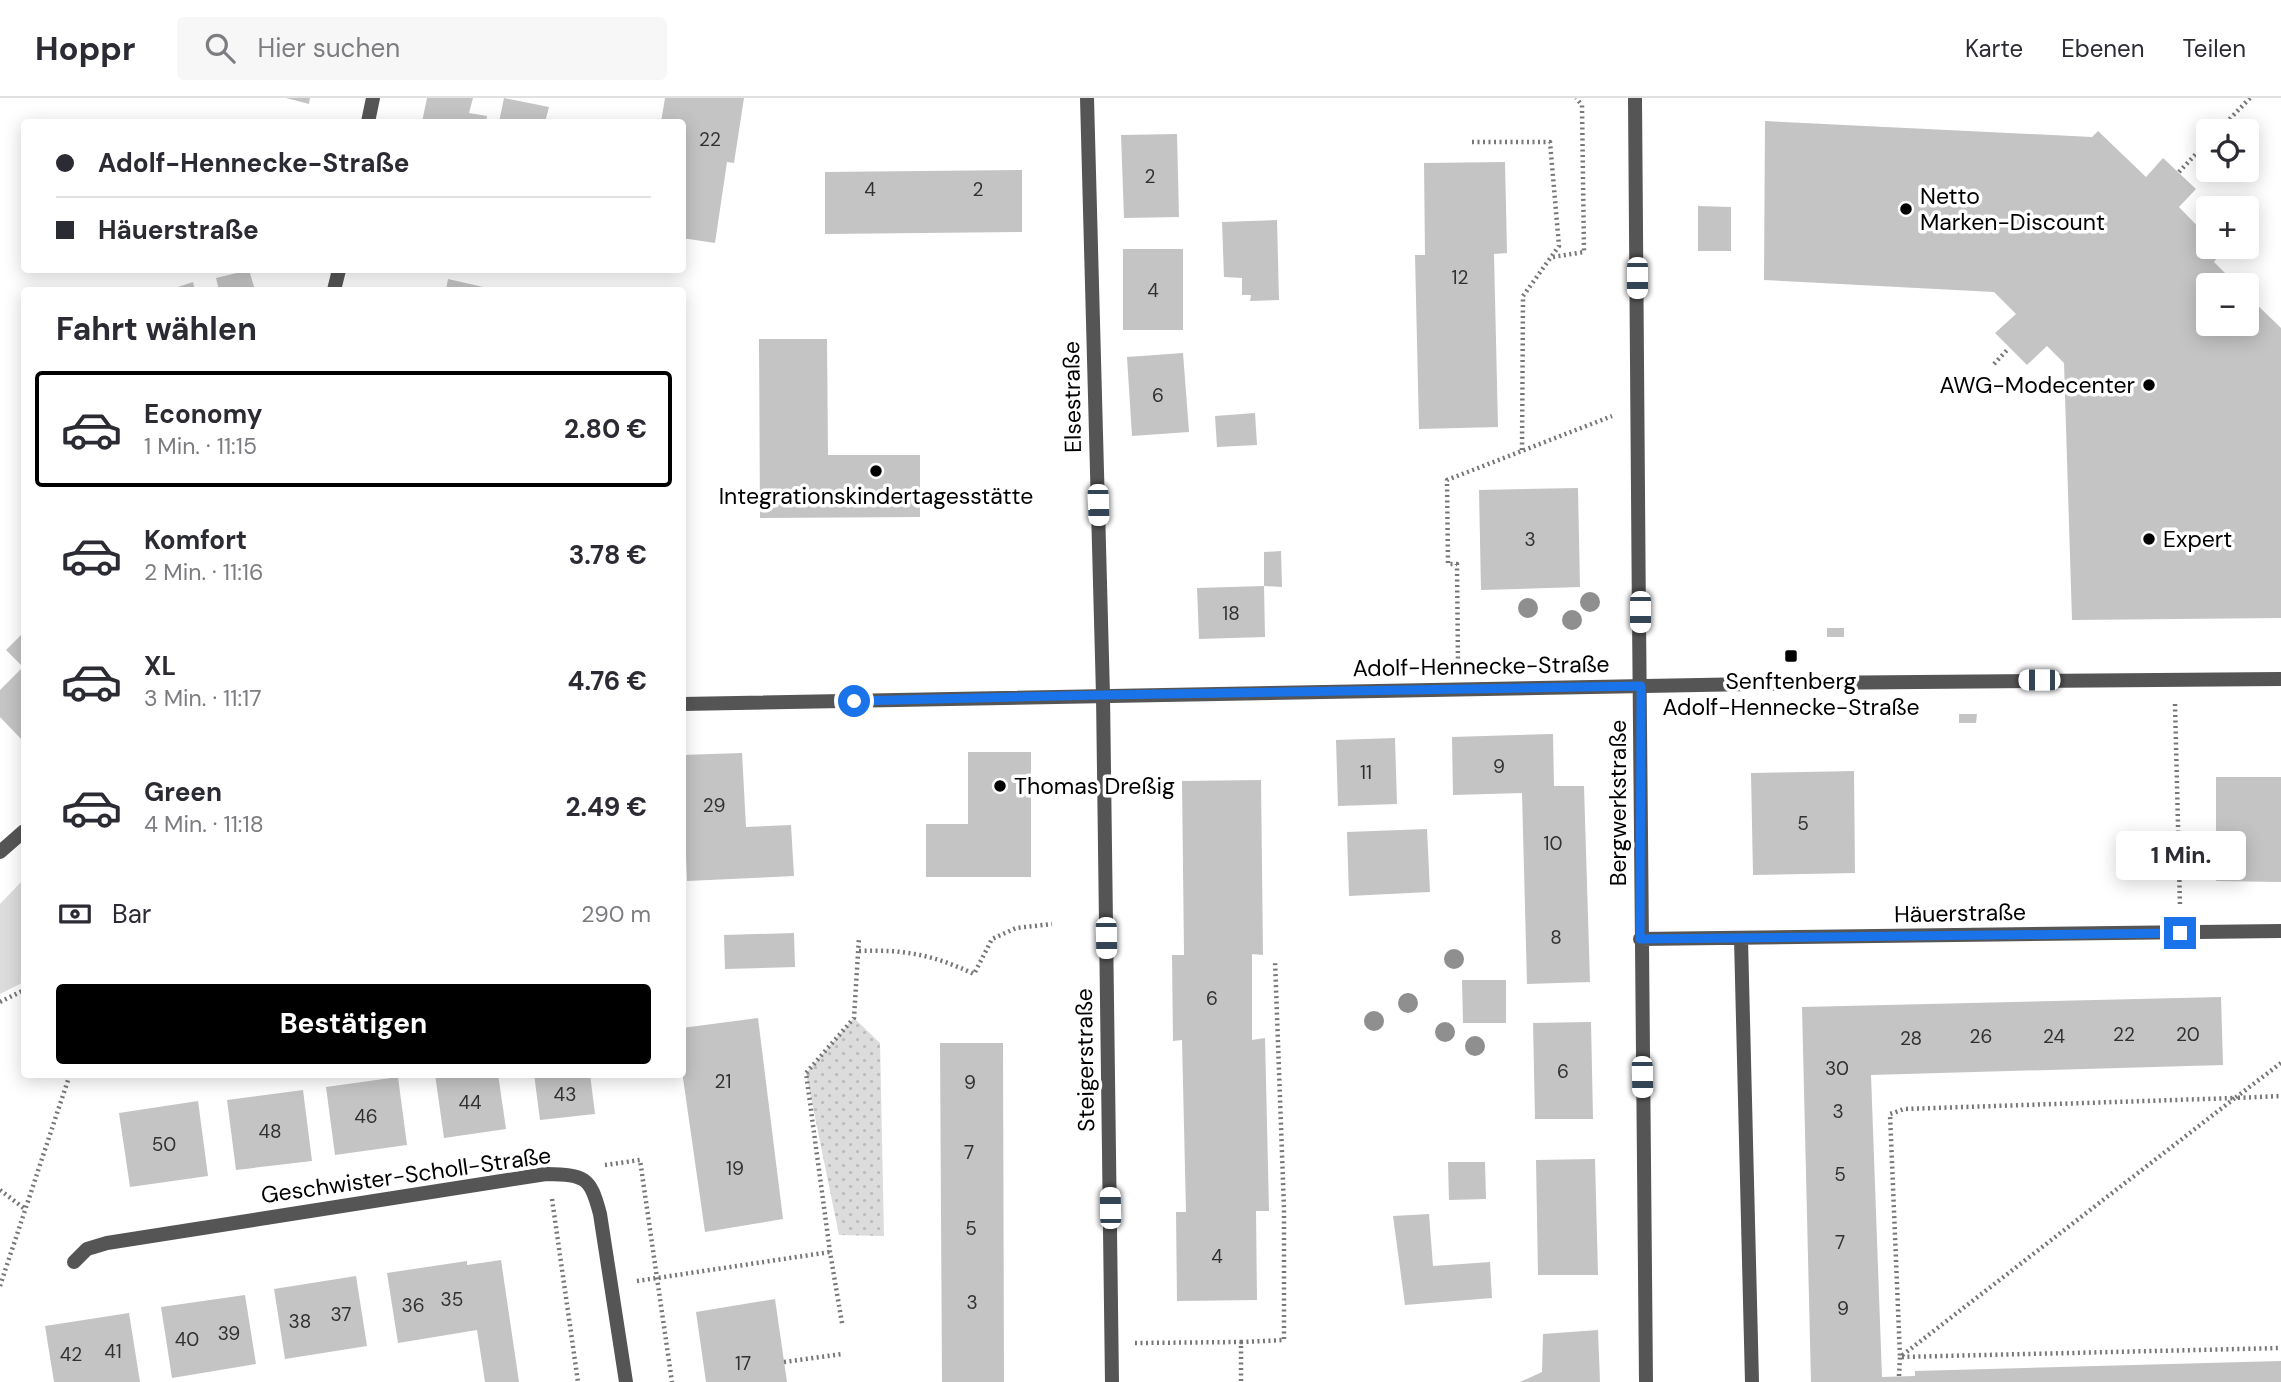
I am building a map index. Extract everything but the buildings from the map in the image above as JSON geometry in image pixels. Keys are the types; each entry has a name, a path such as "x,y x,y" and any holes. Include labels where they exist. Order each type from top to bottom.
{"street":[{"path":"370,119 373,98"},
{"name":"Elsestraße","path":"1087,98 1103,695"},
{"name":"Bergwerkstraße","path":"1635,98 1641,686 1640,939 1646,1382"},
{"name":"Adolf-Hennecke-Straße","path":"686,704 1641,686 2281,679"},
{"name":"Steigerstraße","path":"1103,695 1112,1382"},
{"path":"0,852 21,834"},
{"name":"Häuerstraße","path":"1640,939 2281,931"},
{"path":"1741,939 1752,1382"},
{"name":"Geschwister-Scholl-Straße","path":"74,1262 87,1249 107,1244 546,1174 568,1174 582,1178 593,1188 600,1214 626,1382"}],"path":[{"path":"1553,257 1584,252 1582,105 1576,98"},
{"path":"2230,119 2250,98"},
{"path":"1472,142 1550,142 1559,246 1523,296 1521,451"},
{"path":"2179,172 2196,154"},
{"path":"1994,364 2008,349"},
{"path":"1458,689 1457,564 1448,564 1447,480 1638,407"},
{"path":"2175,679 2180,933"},
{"path":"859,951 894,950 947,961 974,974 992,939 1016,928 1052,924"},
{"path":"842,1323 806,1073 854,1018 859,937"},
{"path":"1112,1343 1284,1340 1284,1209 1275,960"},
{"path":"0,1002 21,992"},
{"path":"1900,1357 2281,1063"},
{"path":"0,1286 69,1078"},
{"path":"1899,1376 1890,1114 1904,1109 2281,1096"},
{"path":"600,1166 640,1160 673,1382"},
{"path":"546,1174 578,1382"},
{"path":"0,1190 26,1209"},
{"path":"610,1284 830,1252"},
{"path":"1241,1342 1241,1382"},
{"path":"1900,1357 2281,1348"},
{"path":"784,1362 842,1354"}],"shaded area":[{"path":"21,882 21,984 0,994 0,904"},
{"path":"854,1018 880,1043 884,1236 839,1235 806,1073"}],"place":[{"name":"Netto Marken-Discount","path":"1906,209"},
{"name":"AWG-Modecenter","path":"2149,385"},
{"name":"Integrationskindertagesstätte","path":"876,471"},
{"name":"Expert","path":"2149,539"},
{"name":"Senftenberg Adolf-Hennecke-Straße","path":"1791,656"},
{"name":"Thomas Dreßig","path":"1000,786"}],"route":[{"path":"854,701 1641,686 1640,939 2180,933"}]}
